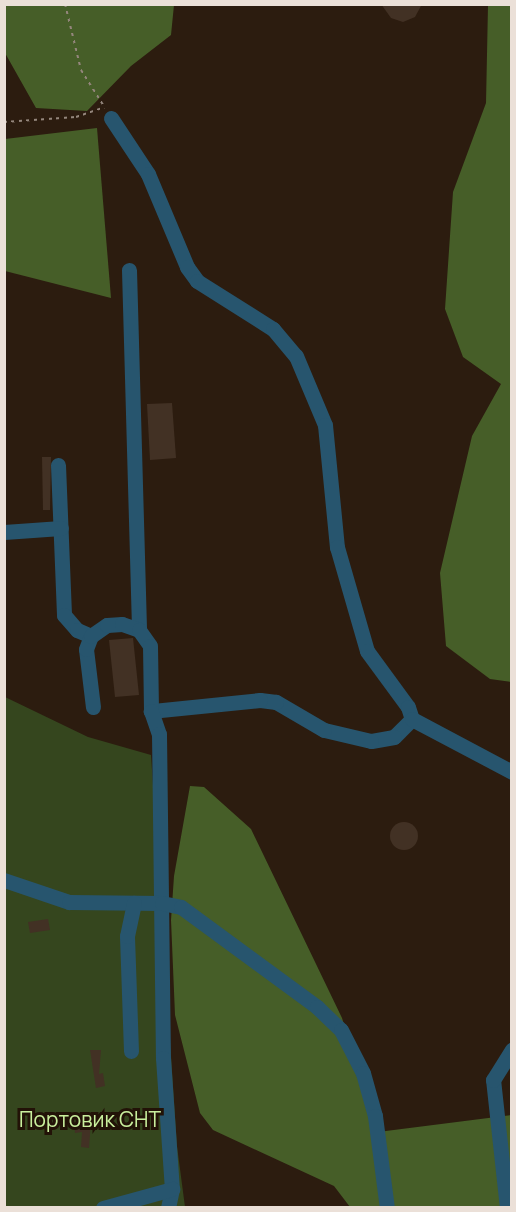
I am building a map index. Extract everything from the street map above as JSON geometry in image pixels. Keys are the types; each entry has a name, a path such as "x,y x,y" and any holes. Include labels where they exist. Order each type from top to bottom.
{"street":[{"path":"108,112 148,174 197,281 273,329 296,356 325,425 337,547 367,651 408,707 412,719 512,772"},
{"path":"129,270 139,630 150,645 152,711 159,734 163,1058 172,1189 168,1208"},
{"path":"58,465 64,615 77,630 91,636"},
{"path":"4,532 61,528"},
{"path":"93,707 86,649 91,636 114,624 139,630"},
{"path":"152,711 268,701 294,710 324,730 371,741 394,737 412,719"},
{"path":"4,880 69,902 162,903 181,907 317,1007 341,1030 353,1048 375,1116 387,1208"},
{"path":"130,1051 127,936 134,903"},
{"path":"507,1208 493,1080 512,1050"},
{"path":"104,1208 172,1189"}],"path":[{"path":"4,122 76,117 108,112 81,70 65,4"}],"green space":[{"path":"4,5 174,5 171,35 131,66 87,111 36,108 5,53"},
{"path":"488,5 512,5 511,682 490,679 446,646 440,573 472,436 501,384 463,357 445,309 453,192 486,103"},
{"path":"97,128 111,298 5,271 5,139"},
{"name":"Портовик СНТ","path":"5,697 88,737 151,755 177,1146 185,1207 5,1208"},
{"path":"190,786 204,787 251,829 342,1018 378,1132 511,1115 511,1207 350,1207 334,1186 213,1130 200,1113 175,1015 171,920 174,876"}],"building":[{"path":"381,4 422,4 415,17 403,22 391,18"},
{"path":"172,403 176,458 150,460 147,404"},
{"path":"42,457 51,457 50,510 43,510"},
{"path":"133,638 139,695 115,697 109,640"},
{"path":"404,822 414,826 418,836 414,846 404,850 394,846 390,836 394,826"},
{"path":"48,919 50,930 30,933 28,922"},
{"path":"90,1050 101,1050 99,1074 103,1073 105,1086 96,1088"},
{"path":"91,1120 89,1148 81,1147 82,1132 75,1133 74,1123"}]}
